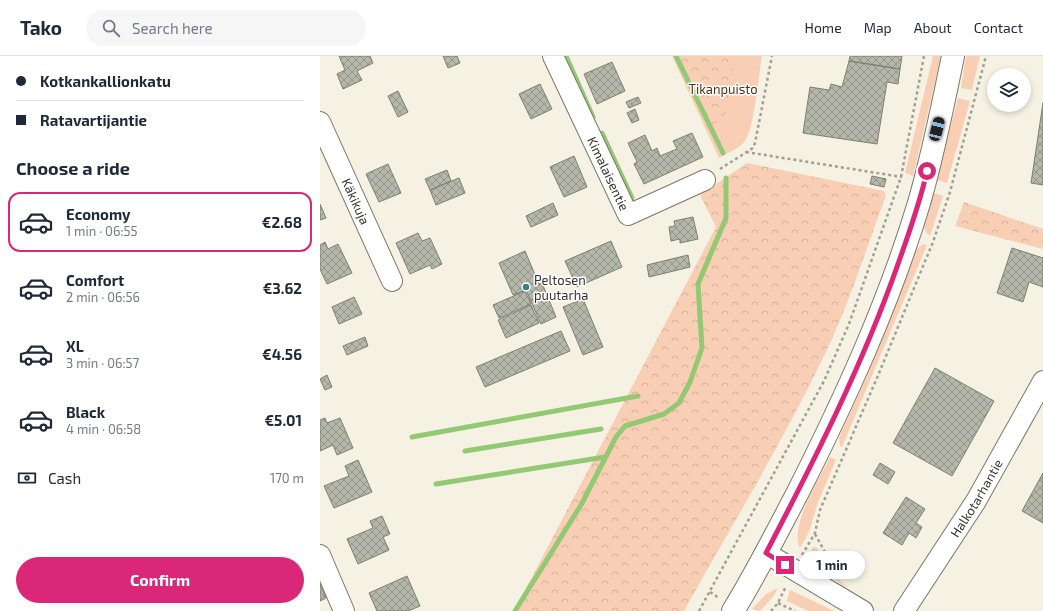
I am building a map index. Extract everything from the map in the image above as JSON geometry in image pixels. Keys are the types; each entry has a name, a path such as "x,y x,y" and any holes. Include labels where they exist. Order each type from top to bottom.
{"street":[{"name":"Kimalaisentie","path":"553,56 628,215 704,180"},
{"path":"727,605 766,553 827,435 862,356 889,290 924,185 953,56"},
{"name":"Käkikuja","path":"320,122 392,281"},
{"name":"Halkotarhantie","path":"904,611 976,501 1043,381"},
{"path":"766,553 863,611"},
{"path":"320,555 344,611"}],"path":[{"path":"704,180 752,148 757,138 772,56"},
{"path":"699,611 824,381 849,324 901,177 924,56"},
{"path":"746,152 901,177"},
{"path":"815,533 831,563 840,576"},
{"path":"771,611 778,603 785,588"},
{"path":"710,592 727,605"},
{"path":"778,603 795,611"}],"green space":[{"name":"Tikanpuisto","path":"672,56 762,56 756,101 748,135 745,141 733,151 719,158"},
{"path":"680,56 735,56 725,118 712,125"},
{"path":"933,56 941,56 913,176 905,173"},
{"path":"966,56 980,56 972,90 961,88"},
{"path":"958,98 970,101 947,183 937,180"},
{"path":"747,163 884,191 886,195 857,277 833,337 808,388 774,453 684,611 514,611 716,227 700,195"},
{"path":"933,193 943,196 930,236 926,232 924,221"},
{"path":"964,202 1043,229 1043,249 955,226"},
{"path":"923,244 927,245 842,447 840,446 839,438 867,376 916,250"},
{"path":"830,457 836,460 818,502 809,532 800,548 798,539 802,515 813,489"},
{"path":"813,547 817,548 835,576 849,589 806,559"},
{"path":"778,588 773,597 760,611 752,609 766,594"},
{"path":"790,590 834,611 808,611 787,601"}],"building":[{"path":"339,56 370,56 373,63 357,71 362,80 343,89 337,74 345,70"},
{"path":"443,56 457,56 460,63 448,68"},
{"path":"850,56 902,56 900,69 849,61"},
{"path":"849,61 900,69 898,84 887,82 877,144 803,133 810,87 829,90 831,84 842,87"},
{"path":"612,62 625,91 597,104 584,74"},
{"path":"540,84 552,109 531,119 519,94"},
{"path":"398,91 408,112 398,117 388,96"},
{"path":"638,97 641,103 629,108 626,102"},
{"path":"1043,103 1043,185 1031,183"},
{"path":"635,109 639,120 632,123 627,113"},
{"path":"692,133 703,157 644,184 634,164 637,162 628,143 645,135 652,151 657,148 660,156 677,149 673,141"},
{"path":"574,156 587,187 564,197 550,167"},
{"path":"388,164 401,193 379,202 366,174"},
{"path":"447,170 451,181 430,190 425,179"},
{"path":"872,176 886,179 884,187 870,184"},
{"path":"459,178 465,193 436,205 430,190"},
{"path":"553,203 558,215 531,227 526,216"},
{"path":"320,204 326,218 320,220"},
{"path":"693,217 698,239 680,243 680,239 671,241 669,227 675,226 674,221"},
{"path":"418,233 422,241 430,238 442,264 432,269 430,265 410,274 396,243"},
{"path":"611,241 622,267 577,287 565,261"},
{"path":"325,242 328,249 338,244 352,273 327,284 320,269 320,245"},
{"path":"1012,248 1043,258 1043,287 1029,282 1023,302 997,293"},
{"name":"Peltosen puutarha","path":"525,251 539,284 542,283 556,317 541,324 526,290 513,295 499,263"},
{"path":"688,255 690,267 649,277 647,265"},
{"path":"525,291 531,304 499,318 493,305"},
{"path":"354,297 362,314 339,324 332,307"},
{"path":"583,299 603,347 583,355 563,307"},
{"path":"531,305 539,323 506,338 498,320"},
{"path":"561,331 570,351 485,387 476,367"},
{"path":"365,337 368,346 347,355 343,346"},
{"path":"935,368 994,401 952,476 893,443"},
{"path":"327,375 332,387 325,390 320,379"},
{"path":"325,418 327,423 340,418 353,448 337,455 333,445 320,451 320,420"},
{"path":"358,460 372,492 334,508 324,486 349,476 345,466"},
{"path":"880,463 895,472 888,484 873,475"},
{"path":"1043,473 1043,523 1022,511"},
{"path":"906,497 925,509 916,523 922,527 916,538 909,533 902,545 883,533"},
{"path":"382,516 390,534 383,537 389,550 358,564 347,539 373,528 370,521"},
{"path":"407,576 420,606 408,611 377,611 369,593"},
{"path":"320,584 326,598 320,601"}],"waterway":[{"path":"566,56 593,117"},
{"path":"676,56 723,153"},
{"path":"602,133 632,198"},
{"path":"515,611 581,505 616,437 625,426 664,414 679,403 690,382 702,348 698,284 726,218 726,178"},
{"path":"412,437 638,396"},
{"path":"465,451 601,429"},
{"path":"436,484 605,457"}],"place":[{"name":"Peltosen puutarha","path":"526,287"}],"route":[{"path":"785,565 766,553 827,435 862,356 889,290 909,233 927,171"}]}
